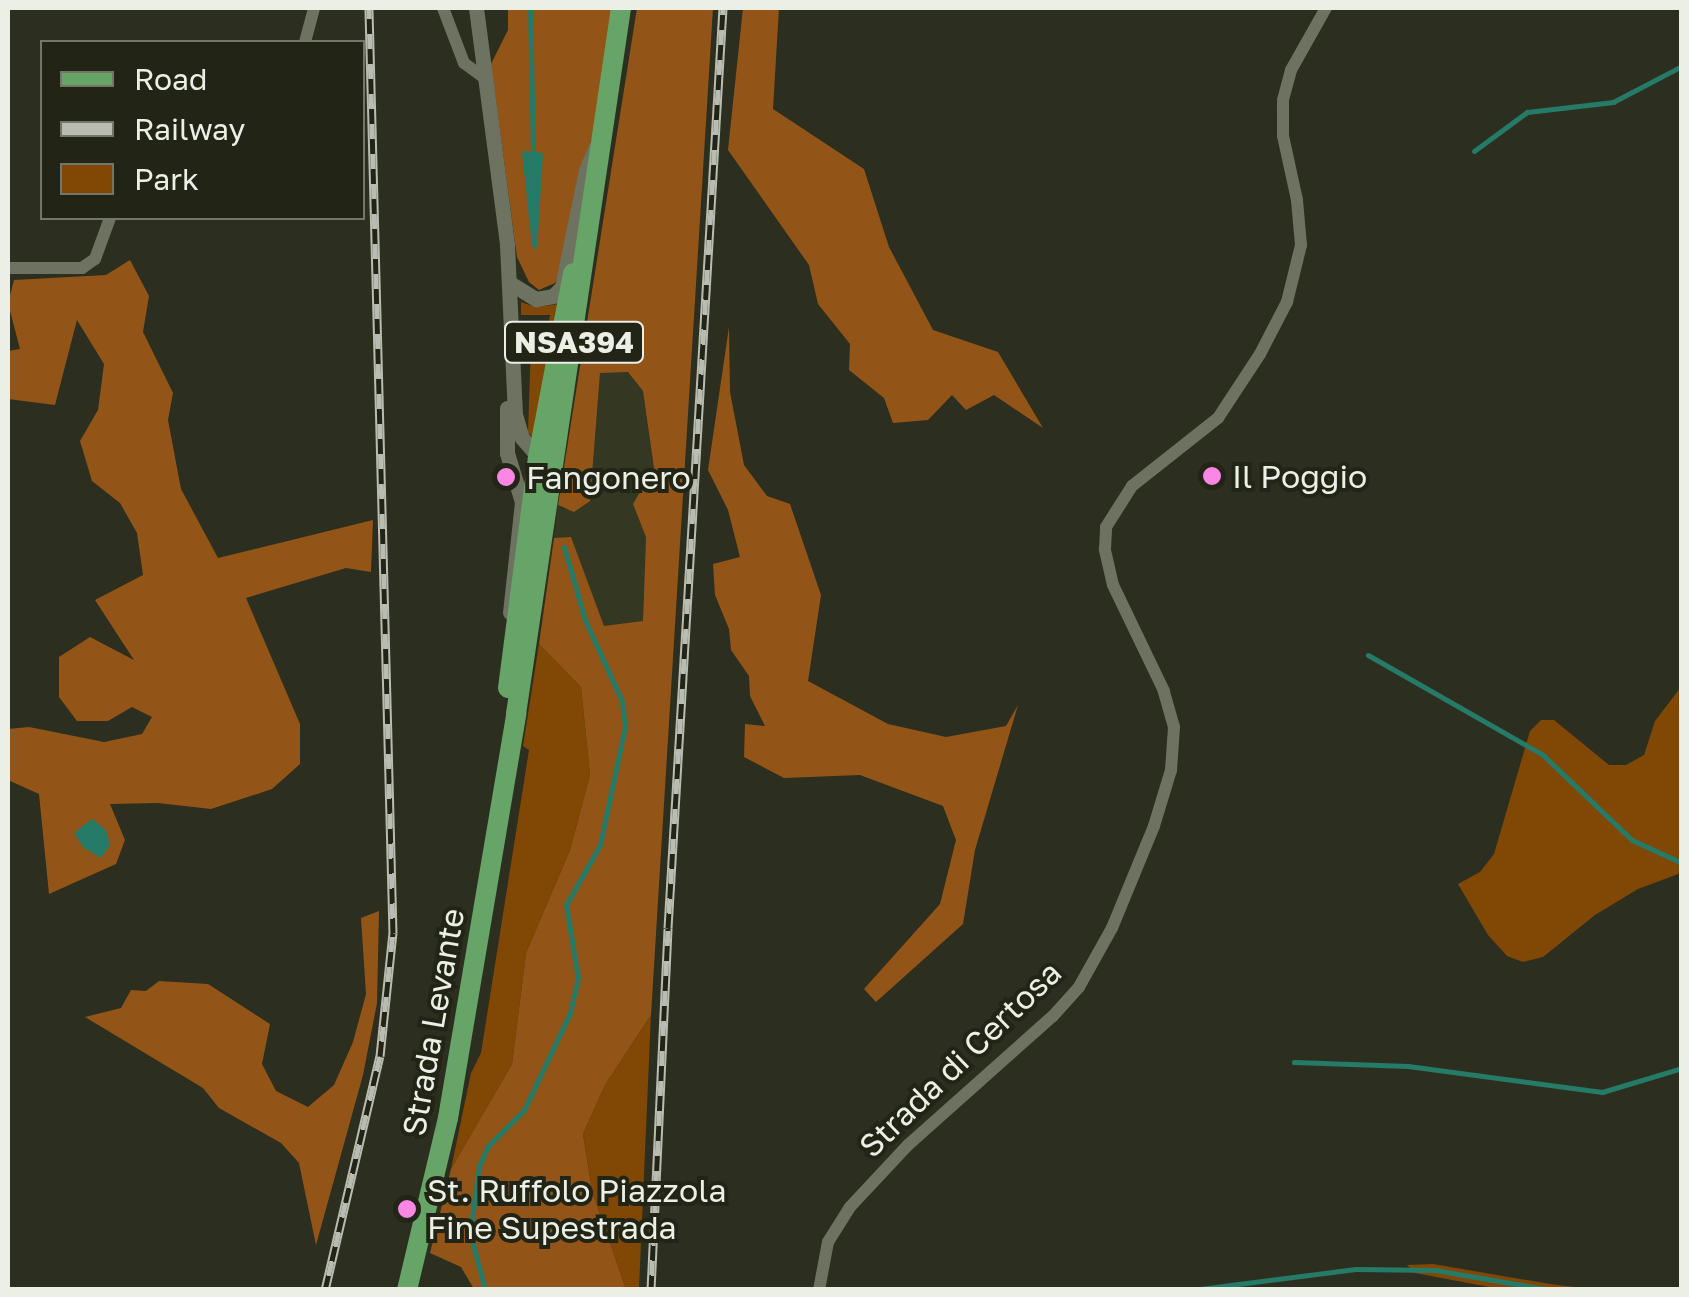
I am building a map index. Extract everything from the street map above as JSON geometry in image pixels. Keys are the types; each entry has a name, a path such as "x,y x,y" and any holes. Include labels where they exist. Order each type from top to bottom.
{"main road":[{"name":"NSA394","path":"542,467 562,319 590,213 620,8"},
{"name":"Strada Levante","path":"506,763 512,641 542,467"},
{"name":"Strada Levante","path":"406,1290 448,1118 506,763 542,467"}],"street":[{"path":"305,40 314,8"},
{"path":"443,8 464,63 485,78"},
{"path":"476,8 510,283 516,420 522,438 542,467"},
{"name":"Strada di Certosa","path":"818,1290 828,1242 850,1207 908,1145 1053,1016 1078,987 1112,928 1154,826 1172,770 1174,726 1164,691 1113,586 1105,549 1106,527 1132,486 1218,418 1268,342 1287,302 1302,245 1298,200 1283,136 1283,100 1291,70 1326,8"},
{"path":"510,283 536,299 548,298 562,287 586,170 601,138"},
{"path":"8,268 82,268 94,259 109,220"},
{"path":"511,324 506,433 522,508 510,588 512,641"},
{"path":"510,465 542,467"}],"shaded area":[{"path":"508,8 612,8 593,136 584,158 560,272 555,283 539,290 529,282 517,257 491,64 508,30"},
{"path":"637,8 713,8 651,1015 605,1085 583,1134 592,1191 626,1289 474,1289 461,1267 430,1253 451,1169 512,1064 526,953 570,850 590,775 581,687 539,644 554,538 571,537 604,626 643,621 646,537 633,504 654,468 643,391 628,372 600,373 590,501 574,512 558,505"},
{"path":"743,8 779,8 773,109 864,169 889,247 933,330 998,352 1043,428 994,395 966,410 952,395 928,420 893,423 884,398 849,370 850,344 818,304 809,265 728,150"},
{"path":"130,260 149,296 143,332 173,393 168,420 181,489 218,558 373,520 371,572 346,568 246,598 300,724 300,764 272,789 211,809 158,803 110,804 125,840 116,864 49,894 39,794 8,780 8,729 29,727 104,742 142,734 152,717 132,707 108,721 77,721 59,697 59,657 90,637 134,660 95,600 143,575 137,533 120,503 92,481 80,441 98,410 104,364 77,320 55,405 8,399 8,351 20,349 8,303 14,280 106,275"},
{"path":"729,327 730,392 744,465 767,496 790,504 821,595 808,681 888,724 946,737 1006,726 1018,705 975,850 963,924 876,1002 864,989 940,904 956,840 943,806 860,775 784,778 744,757 745,724 765,726 750,696 749,676 731,650 729,629 715,595 713,564 740,557 728,510 708,470"},
{"path":"600,372 628,372 643,391 654,468 633,504 646,537 643,622 604,626 571,538 554,538 558,505 563,510 590,501"},
{"path":"379,911 377,1003 363,1075 316,1245 299,1163 281,1143 219,1108 203,1088 85,1017 121,1008 131,990 146,991 159,981 208,984 270,1024 262,1064 276,1091 308,1107 334,1085 353,1042 366,994 361,918"}],"green space":[{"path":"521,302 535,307 559,304 537,443 528,432 531,343 546,344 550,315 521,315"},
{"path":"539,644 581,687 590,775 570,850 526,953 512,1064 451,1169 471,1073 481,1053 529,750 523,746"},
{"path":"1681,687 1681,873 1638,889 1595,915 1543,957 1523,962 1507,956 1488,935 1458,884 1480,872 1494,854 1530,731 1541,720 1554,720 1609,765 1626,765 1644,755 1655,721"},
{"path":"651,1015 639,1289 626,1289 592,1191 583,1134 605,1085"},
{"path":"1433,1264 1591,1289 1500,1289 1415,1273 1407,1265"}],"water":[{"path":"522,151 543,153 537,250 532,246"},
{"path":"92,819 106,830 110,845 101,858 84,848 74,833"}],"waterway":[{"path":"530,8 533,157"},
{"path":"1474,151 1527,112 1613,102 1682,66"},
{"path":"485,1290 470,1233 479,1166 488,1146 524,1110 570,1013 578,978 566,905 600,845 625,726 622,701 585,620 564,547"},
{"path":"1368,655 1543,755 1632,840 1682,863"},
{"path":"1294,1062 1408,1066 1602,1092 1682,1068"},
{"path":"1192,1290 1356,1269 1435,1270 1551,1290"}],"railway":[{"path":"325,1290 380,1056 393,933 369,8"},
{"path":"651,1290 668,928 723,8"}],"place":[{"name":"Il Poggio","path":"1212,476"},
{"name":"Fangonero","path":"506,477"},
{"name":"St. Ruffolo Piazzola Fine Supestrada","path":"407,1209"}]}
